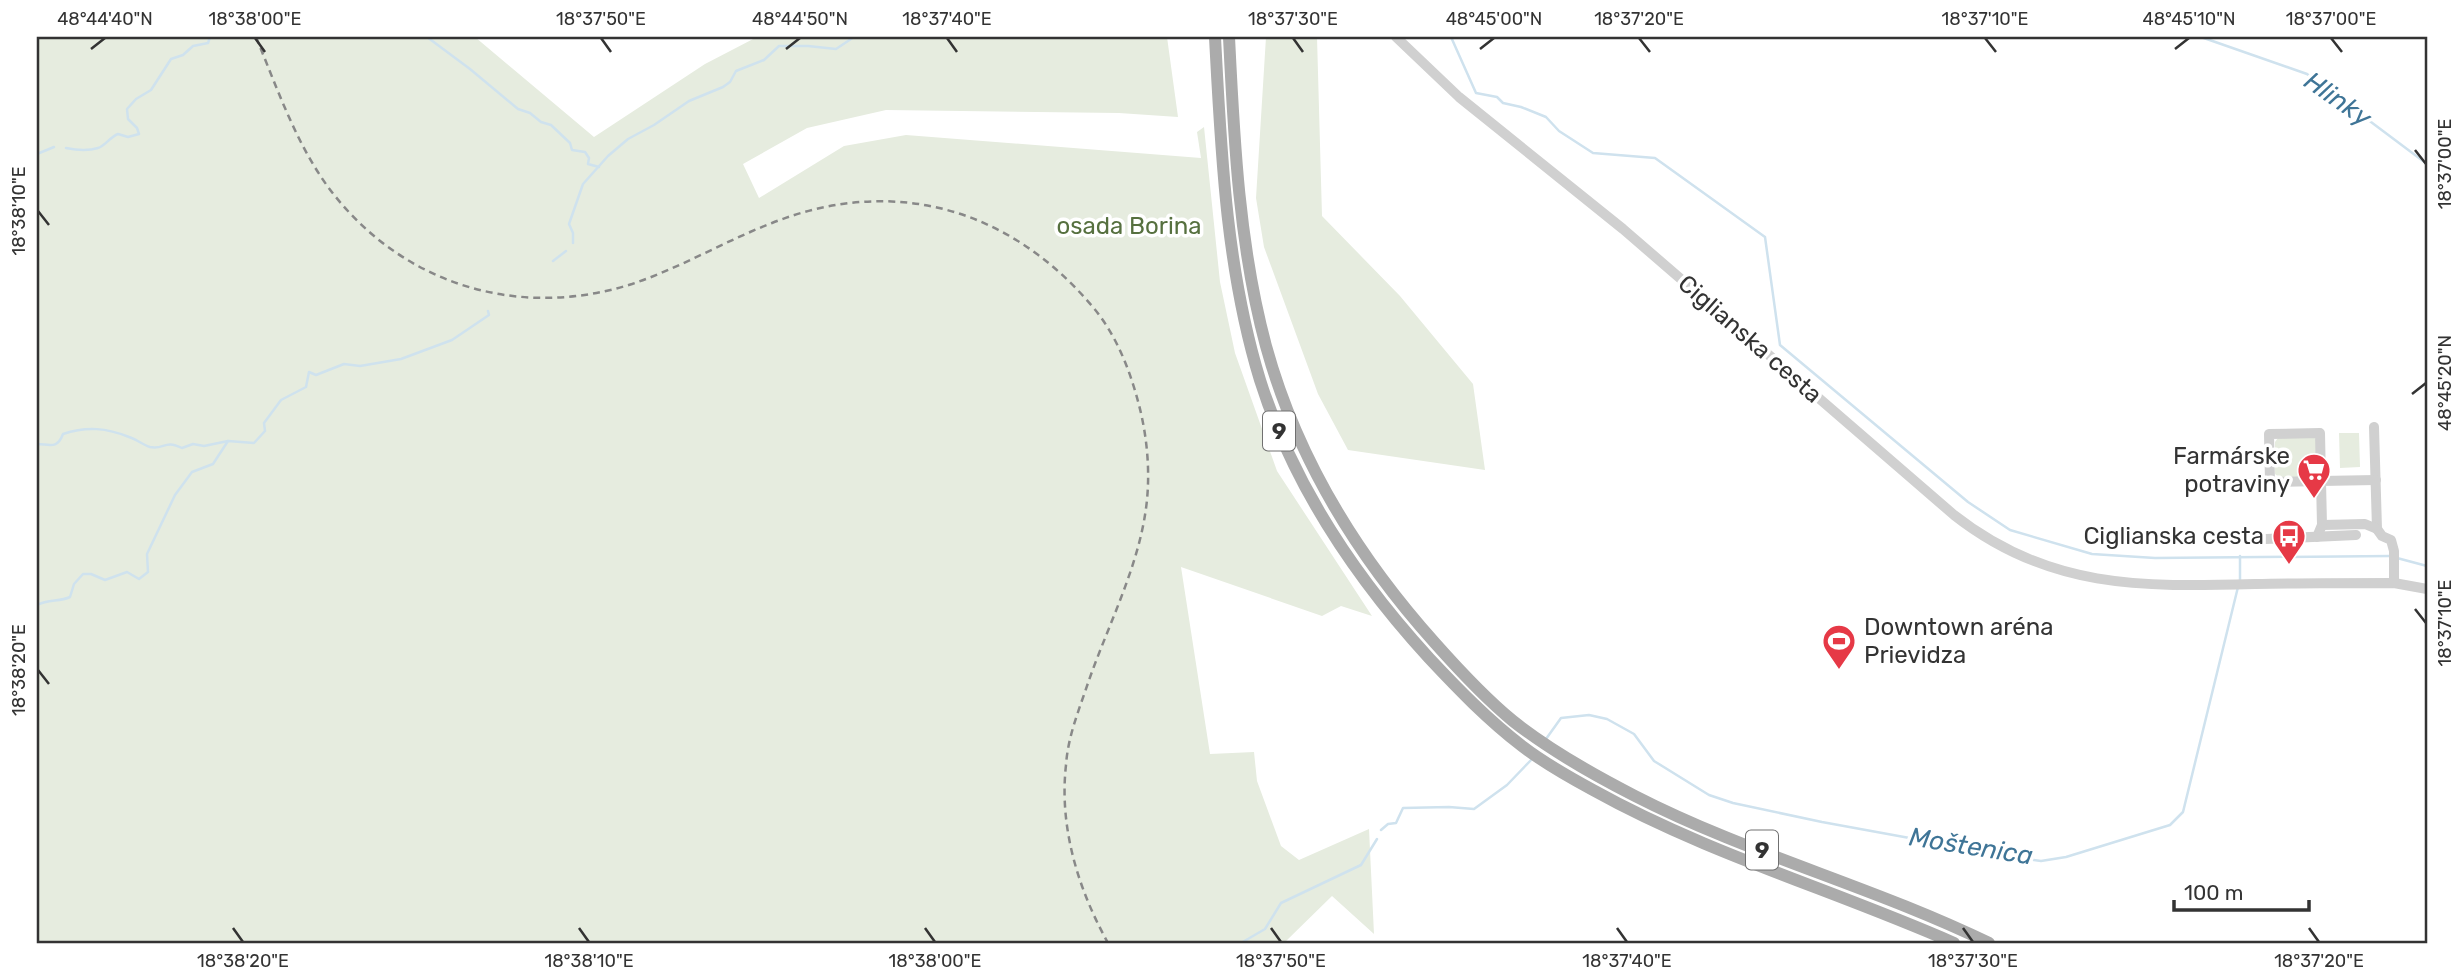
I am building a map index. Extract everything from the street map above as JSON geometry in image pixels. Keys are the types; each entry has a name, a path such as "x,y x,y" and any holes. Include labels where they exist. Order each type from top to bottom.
{"main road":[{"name":"9","path":"1215,37 1231,243 1253,352 1279,430 1318,509 1355,569 1405,631 1477,707 1522,746 1550,764 1636,813 1701,843 1825,890 1952,943"},
{"name":"9","path":"1229,37 1239,183 1254,290 1274,374 1298,439 1318,481 1343,524 1391,591 1453,663 1513,720 1557,753 1637,797 1703,828 1874,894 1989,943"}],"street":[{"name":"Ciglianska cesta","path":"1396,37 1459,97 1623,229 1974,530 2010,552 2030,561 2082,576 2149,585 2394,583 2427,589"},
{"path":"2374,427 2377,529"},
{"path":"2317,537 2322,525 2321,481 2320,433 2269,434 2270,482 2321,481 2376,480"},
{"path":"2322,525 2365,524 2391,540 2394,583"},
{"path":"2244,540 2356,535"}],"green space":[{"name":"osada Borina","path":"37,37 475,37 594,137 705,64 757,37 1167,37 1178,117 1119,113 886,110 807,128 743,164 759,198 844,146 906,135 1201,158 1197,132 1204,127 1220,282 1235,353 1277,471 1372,616 1341,606 1322,616 1181,567 1210,754 1254,752 1257,781 1281,846 1299,860 1369,829 1374,934 1332,896 1284,943 37,943"},
{"path":"1266,37 1317,37 1322,216 1400,296 1473,384 1485,470 1348,450 1318,394 1264,247 1256,198"},
{"path":"2339,433 2359,433 2360,467 2340,468"},
{"path":"2314,437 2317,441 2317,473 2313,478 2280,478 2275,474 2275,442 2278,438"}],"waterway":[{"path":"66,148 94,149 118,134 128,137 139,134 128,119 127,109 136,99 151,90 171,59 183,55 193,46 208,43 210,37"},
{"path":"427,37 518,109 551,125 570,143 572,150 585,152 589,158 588,164 599,167"},
{"path":"573,243 569,224 583,184 608,156 628,139 689,101 723,87 730,82 736,71 764,60 779,46 836,49 854,37"},
{"path":"1451,37 1476,93 1497,97 1503,103 1546,117 1559,131 1593,153 1655,158 1765,237 1780,345 1968,502 2010,530 2092,554 2155,558 2390,556"},
{"name":"Hlinky","path":"2201,37 2307,74 2427,164"},
{"path":"37,154 54,147"},
{"path":"553,261 566,251"},
{"path":"37,605 70,597 74,584 83,574 91,574 105,580 127,572 139,579 148,572 147,554 175,495 192,472 213,464 228,441 254,443 265,431 264,423 281,400 306,387 309,372 316,375 344,364 360,366 401,359 452,340 489,315 488,311"},
{"path":"37,444 55,444 63,434 89,429 113,432 155,448 172,444 182,448 193,444 204,446 228,441"},
{"name":"Moštenica","path":"2240,556 2240,581"},
{"name":"Moštenica","path":"2397,558 2427,566"},
{"name":"Moštenica","path":"1546,739 1561,718 1589,715 1607,719 1634,734 1654,761 1709,795 1733,803 2019,858 2041,861 2066,857 2170,825 2183,812 2238,587"},
{"name":"Moštenica","path":"1381,830 1388,824 1396,823 1403,808 1474,809 1507,785 1532,759"},
{"name":"Moštenica","path":"1241,943 1265,929 1281,903 1361,865 1377,839"}],"railway":[{"path":"256,37 300,139 335,196 364,227 397,253 432,273 470,287 509,296 549,298 591,294 650,278 754,230 817,209 861,202 905,202 946,210 986,224 1024,245 1059,272 1092,306 1115,340 1131,379 1145,432 1148,460 1147,501 1141,536 1128,579 1078,713 1066,765 1065,811 1073,857 1088,901 1108,943"}],"place":[{"name":"Farmárske potraviny","path":"2314,500"},
{"name":"Ciglianska cesta","path":"2289,566"},
{"name":"Downtown aréna Prievidza","path":"1839,671"}]}
